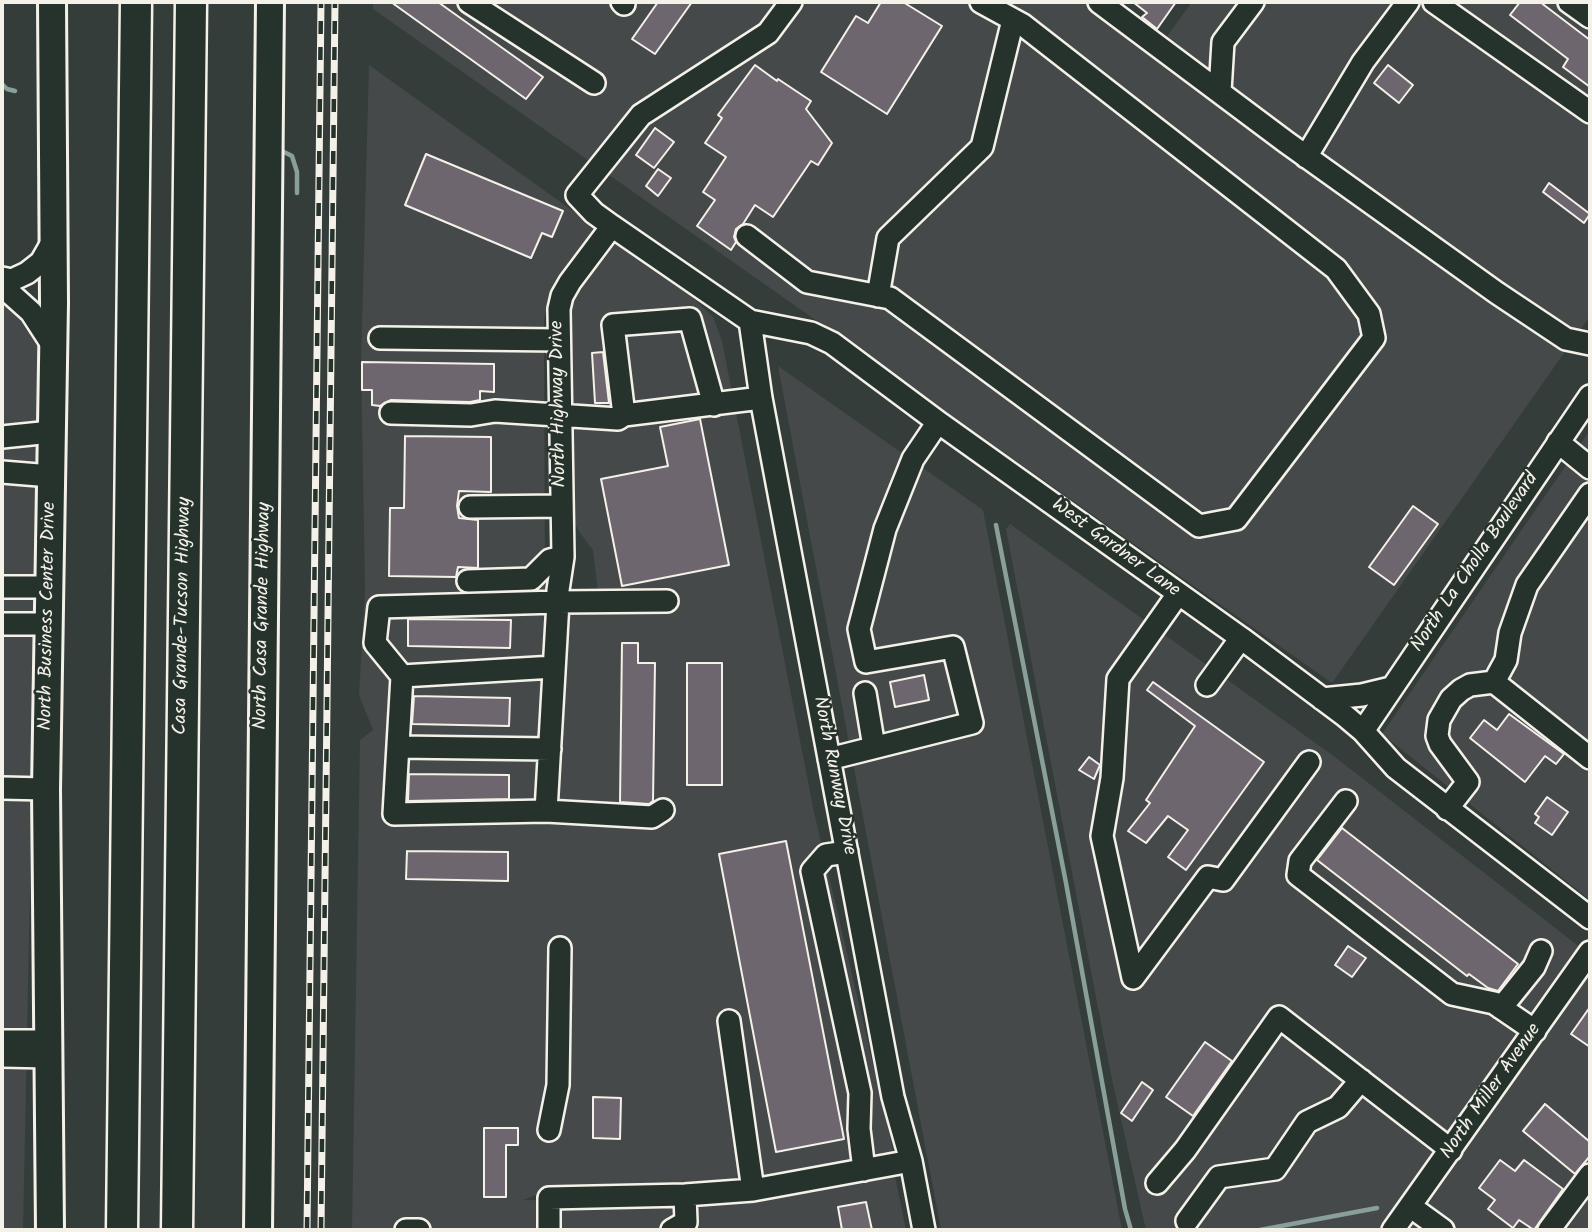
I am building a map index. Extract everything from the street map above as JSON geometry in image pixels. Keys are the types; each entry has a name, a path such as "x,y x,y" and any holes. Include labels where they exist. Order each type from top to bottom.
{"highway":[{"path":"122,1230 136,2"},
{"name":"Casa Grande-Tucson Highway","path":"177,1230 191,2"}],"main road":[{"name":"North Business Center Drive","path":"50,1230 46,789 53,346 52,2"},
{"name":"North Casa Grande Highway","path":"258,1230 270,2"}],"street":[{"path":"469,2 594,83"},
{"name":"West Gardner Lane","path":"792,2 768,33 641,115 577,195 594,213 750,321 811,333 831,343 1322,699 1363,731 1396,768 1590,918"},
{"path":"747,236 807,282 890,299 1199,526 1236,519 1374,338 1369,314 1336,269 1023,25 981,2"},
{"path":"1099,2 1306,157 1566,339 1590,344"},
{"path":"1220,91 1223,42 1252,2"},
{"path":"1306,157 1363,62 1408,2"},
{"path":"1434,2 1590,112"},
{"path":"1569,2 1590,17"},
{"path":"878,296 888,238 982,147 1013,20"},
{"name":"North Highway Drive","path":"546,811 563,557 559,309 562,296 612,226"},
{"path":"2,278 12,280 27,273 41,262 53,241"},
{"path":"2,286 31,312 53,346"},
{"path":"624,415 613,325 690,319 718,404"},
{"name":"North Runway Drive","path":"750,321 761,398 893,1097 911,1161 924,1230"},
{"path":"380,338 559,340"},
{"name":"North La Cholla Boulevard","path":"1363,731 1590,396"},
{"path":"391,413 471,415 495,411 618,419 624,415 761,398"},
{"path":"829,759 972,723 953,647 866,662 859,629 886,529 914,459 938,422"},
{"path":"2,437 51,432"},
{"path":"1558,442 1590,468"},
{"path":"2,472 51,476"},
{"path":"1494,682 1506,660 1510,633 1527,585 1590,494"},
{"path":"470,507 562,506"},
{"path":"468,581 531,579 550,560 563,557"},
{"path":"2,587 49,587"},
{"path":"1178,594 1118,679 1112,778 1102,836 1133,978 1208,877 1223,880 1309,762"},
{"path":"663,810 652,817 546,811 394,814 402,676 374,643 379,607 667,601"},
{"path":"2,624 49,624"},
{"path":"1207,685 1241,638"},
{"path":"402,676 554,667"},
{"path":"1447,809 1468,782 1440,744 1437,736 1439,720 1451,699 1471,685 1494,682 1590,758"},
{"path":"1322,699 1362,695 1391,688"},
{"path":"864,693 874,747"},
{"path":"398,747 550,749"},
{"path":"2,788 46,789"},
{"path":"1346,801 1300,861 1298,875 1452,994 1494,1003 1535,1031"},
{"path":"847,852 826,855 812,871 860,1093 859,1129 864,1170"},
{"path":"818,900 855,893"},
{"path":"549,1130 558,1085 560,948"},
{"path":"1501,1008 1534,967 1541,951"},
{"name":"North Miller Avenue","path":"1393,1230 1590,952"},
{"path":"1157,1182 1185,1150 1279,1017 1451,1150"},
{"path":"729,1021 753,1190"},
{"path":"2,1041 48,1049"},
{"path":"2,1056 48,1049"},
{"path":"1186,1221 1219,1177 1275,1168 1307,1122 1338,1107 1361,1080"},
{"path":"860,1101 893,1097"},
{"path":"549,1230 549,1198 685,1195 753,1190 911,1161"},
{"path":"1549,1230 1590,1175"},
{"path":"672,1230 686,1222 685,1195"},
{"path":"1410,1206 1443,1230"},
{"path":"406,1230 419,1230"}],"shaded area":[{"path":"373,2 1087,2 1157,50 1192,2 1590,2 1590,316 1332,683 373,9"},
{"path":"369,65 689,294 713,317 722,341 814,812 894,1154 773,1177 713,1185 562,1185 523,1200 720,1203 895,1176 906,1230 352,1230 360,740 373,730 359,695 365,591 361,362","holes":["550,293 573,300 569,336 569,512 593,550 598,592 545,592 544,320"]},
{"path":"2,303 34,333 41,360 23,1230 2,1230"},
{"path":"778,366 983,510 1122,1230 941,1230"},
{"path":"1590,430 1590,900 1382,734"},
{"path":"1010,524 1335,757 1590,955 1590,1230 1146,1230 1111,1075 1006,529"}],"building":[{"path":"391,2 438,2 543,77 526,99"},
{"path":"658,2 692,2 655,54 632,39"},
{"path":"881,2 903,2 942,26 887,114 821,72 856,16 868,23"},
{"path":"1133,2 1176,2 1157,29 1142,17 1147,13"},
{"path":"1520,2 1540,2 1590,40 1590,87 1563,67 1568,59 1510,15"},
{"path":"755,65 811,101 806,109 832,143 818,165 811,161 773,217 755,205 743,224 736,229 736,242 731,250 697,226 715,200 703,192 726,157 705,143 722,118 718,115"},
{"path":"1388,65 1413,85 1399,103 1374,83"},
{"path":"655,128 674,142 654,168 636,155"},
{"path":"426,154 563,211 552,237 542,233 531,258 405,205"},
{"path":"658,169 671,178 658,196 646,186"},
{"path":"1549,183 1590,214 1584,223 1543,192"},
{"path":"603,352 609,403 595,403 592,353"},
{"path":"362,362 494,364 494,392 480,391 480,400 470,402 391,400 380,406 372,405 372,390 362,390"},
{"path":"700,419 729,565 622,586 601,479 668,466 660,427"},
{"path":"405,436 491,437 491,492 459,491 457,506 459,518 478,520 478,568 458,567 456,577 389,576 390,508 404,508"},
{"path":"1413,506 1438,524 1394,585 1369,567"},
{"path":"408,619 511,620 510,648 408,646"},
{"path":"622,643 638,643 638,663 655,663 653,801 649,804 620,802"},
{"path":"687,663 722,663 722,785 687,785"},
{"path":"924,675 929,700 895,707 890,682"},
{"path":"1153,682 1264,762 1186,870 1168,857 1188,830 1168,816 1146,843 1128,831 1150,803 1146,800 1195,726 1147,690"},
{"path":"414,696 510,698 509,726 412,724"},
{"path":"1509,714 1564,754 1556,764 1545,756 1525,782 1470,738 1484,720 1497,730"},
{"path":"1089,757 1100,765 1094,779 1079,770"},
{"path":"409,774 509,775 509,799 408,801"},
{"path":"1547,797 1568,812 1552,835 1535,823 1539,817 1535,814"},
{"path":"1342,828 1518,964 1498,991 1488,988 1469,974 1467,976 1317,860"},
{"path":"786,841 844,1139 776,1152 719,854"},
{"path":"407,851 508,852 508,881 406,879"},
{"path":"1348,946 1366,958 1352,977 1335,965"},
{"path":"1590,1007 1590,1047 1571,1034"},
{"path":"1205,1042 1232,1061 1193,1116 1166,1097"},
{"path":"1142,1082 1153,1090 1132,1121 1121,1113"},
{"path":"593,1097 621,1098 620,1139 593,1138"},
{"path":"1545,1104 1590,1142 1590,1156 1575,1174 1523,1131"},
{"path":"484,1128 518,1128 518,1145 506,1145 506,1197 484,1197"},
{"path":"1500,1160 1515,1171 1524,1160 1563,1189 1534,1230 1519,1220 1513,1228 1488,1209 1495,1200 1479,1188"},
{"path":"866,1202 872,1230 842,1230 838,1207"}],"waterway":[{"path":"2,84 15,91"},
{"path":"284,152 292,156 297,172 297,193"},
{"path":"996,525 1131,1230"},
{"path":"1260,1230 1377,1208"}],"railway":[{"path":"307,1230 321,2"},
{"path":"321,1230 335,2"}]}
